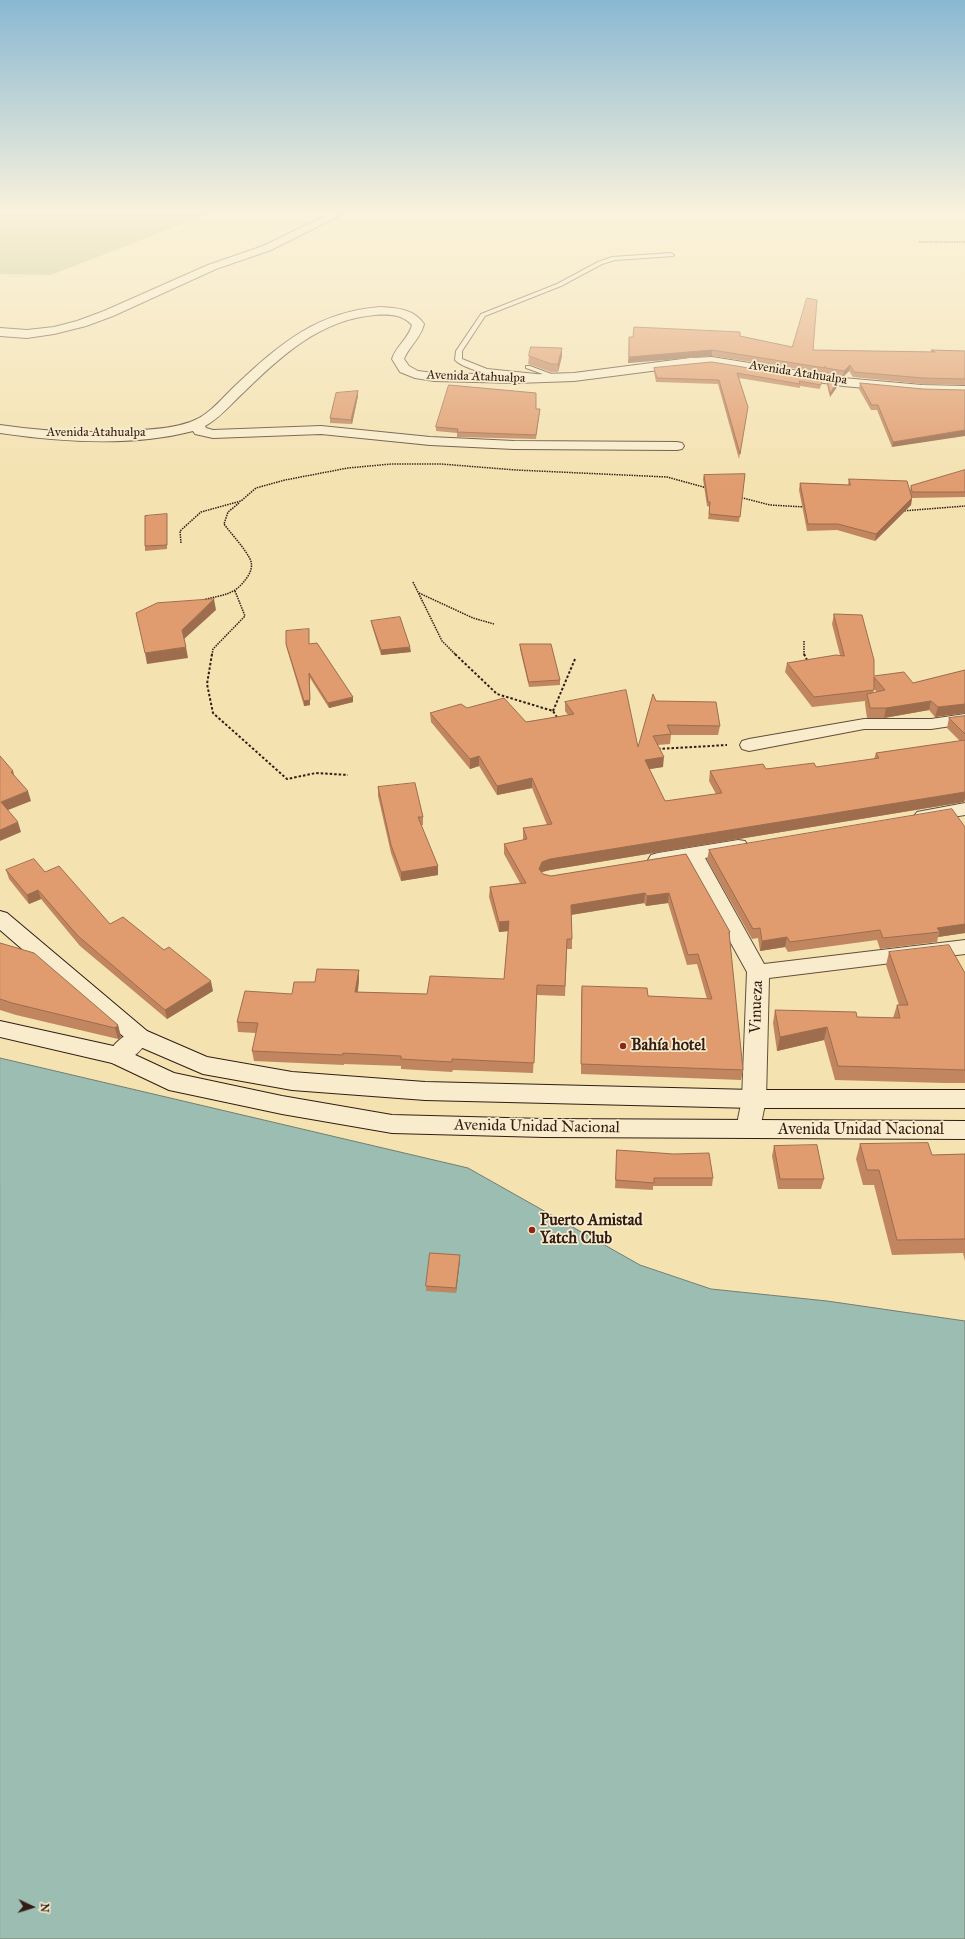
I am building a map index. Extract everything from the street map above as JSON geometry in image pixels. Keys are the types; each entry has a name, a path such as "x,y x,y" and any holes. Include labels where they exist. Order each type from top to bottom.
{"street":[{"path":"0,332 31,334 70,328 110,315 136,301"},
{"name":"Avenida Atahualpa","path":"0,429 64,436 123,436 174,431 197,424 211,414 264,366 301,336 353,313 375,311 398,312 411,315 418,324 417,332 400,352 398,359 404,369 415,374 449,377 516,379 559,378 712,361 843,382 922,389 965,390"},
{"path":"197,424 200,431 213,434 321,430 430,441 506,445 677,446"},
{"path":"749,745 864,724 931,724 965,719"},
{"path":"903,820 965,809"},
{"path":"640,863 754,844"},
{"name":"Vinueza","path":"692,854 758,972 754,1099 748,1129"},
{"path":"0,918 139,1038 203,1065 292,1081 425,1092 754,1099 965,1099"},
{"path":"758,972 965,947"},
{"name":"Avenida Unidad Nacional","path":"0,1029 118,1056 169,1080 282,1105 392,1124 544,1128 965,1130"},
{"path":"118,1056 139,1038"}],"lane":[{"path":"514,301 483,315 459,350 458,360 468,367 484,372 559,378"},
{"path":"528,367 559,378"}],"path":[{"path":"200,601 235,592 240,588 250,573 252,567 250,559 224,524 228,512 256,488 284,480 348,468 391,464 441,464 516,470 667,477 708,488"},
{"path":"735,496 770,505 807,507"},
{"path":"181,543 180,531 201,512 241,501"},
{"path":"901,511 965,506"},
{"path":"413,582 442,641 497,694 552,711 561,723"},
{"path":"235,592 245,616 213,649 206,684 213,713 287,779 316,773 348,775"},
{"path":"418,593 473,618 494,624"},
{"path":"804,641 804,657 810,666"},
{"path":"552,711 575,659"},
{"path":"651,749 749,745"}],"water":[{"path":"0,1058 468,1168 640,1265 711,1289 827,1301 965,1321 965,1939 0,1939"}],"building":[{"path":"806,301 817,301 813,350 965,351 965,379 923,378 854,372 850,365 844,371 826,368 825,366 825,368 712,350 629,357 629,337 633,337 634,327 740,332 740,336 792,347"},
{"path":"531,347 562,348 558,364 551,364 529,356"},
{"path":"712,362 822,380 821,385 799,381 800,384 737,373 748,407 740,454 719,380 657,378 654,368"},
{"path":"828,381 838,382 830,393"},
{"path":"860,383 923,389 965,390 965,430 893,442 878,405 872,405"},
{"path":"449,385 536,393 536,409 540,409 536,435 457,432 458,429 436,427"},
{"path":"358,391 351,420 330,418 336,393"},
{"path":"965,470 965,492 912,492 911,486"},
{"path":"745,474 740,517 709,514 710,502 708,502 704,475"},
{"path":"849,479 907,481 912,498 876,534 838,524 808,524 800,483 850,485"},
{"path":"167,514 167,545 145,546 145,516"},
{"path":"214,599 182,630 186,647 145,653 136,613 157,603"},
{"path":"834,614 862,615 874,660 874,676 904,672 913,683 965,670 965,704 938,707 931,701 886,708 870,708 867,694 885,690 874,677 874,690 814,697 787,663 836,655 844,656"},
{"path":"400,617 410,647 381,650 371,621"},
{"path":"309,629 309,644 317,643 353,697 328,703 309,673 310,700 304,701 286,644 286,631"},
{"path":"520,644 551,644 560,680 529,682"},
{"path":"626,690 638,747 653,694 656,701 716,702 720,726 667,725 671,734 653,736 664,757 645,760 665,801 722,793 710,771 763,764 766,769 814,763 816,767 879,758 876,753 965,740 965,792 550,859 542,862 539,869 543,874 551,876 686,854 730,932 743,1070 581,1064 582,986 647,988 648,996 712,999 698,954 688,955 669,893 647,896 645,893 571,905 572,939 567,939 565,986 537,985 534,1063 452,1059 452,1062 401,1059 401,1056 252,1051 258,1023 237,1022 245,991 292,994 294,982 315,982 317,969 359,970 355,992 427,994 430,976 504,979 509,921 499,922 490,887 526,883 504,844 527,839 523,828 552,824 532,778 497,786 479,756 470,759 430,713 461,704 467,708 504,698 526,722 574,714 565,702"},
{"path":"965,716 965,734 949,718"},
{"path":"0,756 13,771 11,772 28,791 1,802 18,822 0,830"},
{"path":"415,783 423,817 418,817 438,866 401,872 391,845 378,787"},
{"path":"952,809 965,827 965,924 937,928 940,932 883,938 880,930 790,942 787,937 762,941 760,928 753,929 709,850"},
{"path":"34,859 45,872 59,866 110,924 123,917 164,950 169,947 211,981 165,1010 78,936 38,890 27,895 6,870"},
{"path":"0,943 34,953 118,1025 115,1028 0,999"},
{"path":"949,945 965,973 965,1070 838,1066 827,1027 780,1037 775,1010 856,1012 857,1017 900,1018 897,1005 908,1005 889,952"},
{"path":"928,1143 932,1155 965,1154 965,1239 897,1240 879,1170 867,1170 860,1144"},
{"path":"817,1145 824,1179 780,1179 774,1146"},
{"path":"617,1150 674,1154 709,1153 713,1178 654,1178 654,1183 616,1180"},
{"path":"430,1253 460,1255 456,1288 426,1286"}],"place":[{"name":"Bahía hotel","path":"623,1046"},
{"name":"Puerto Amistad Yatch Club","path":"532,1230"}]}
